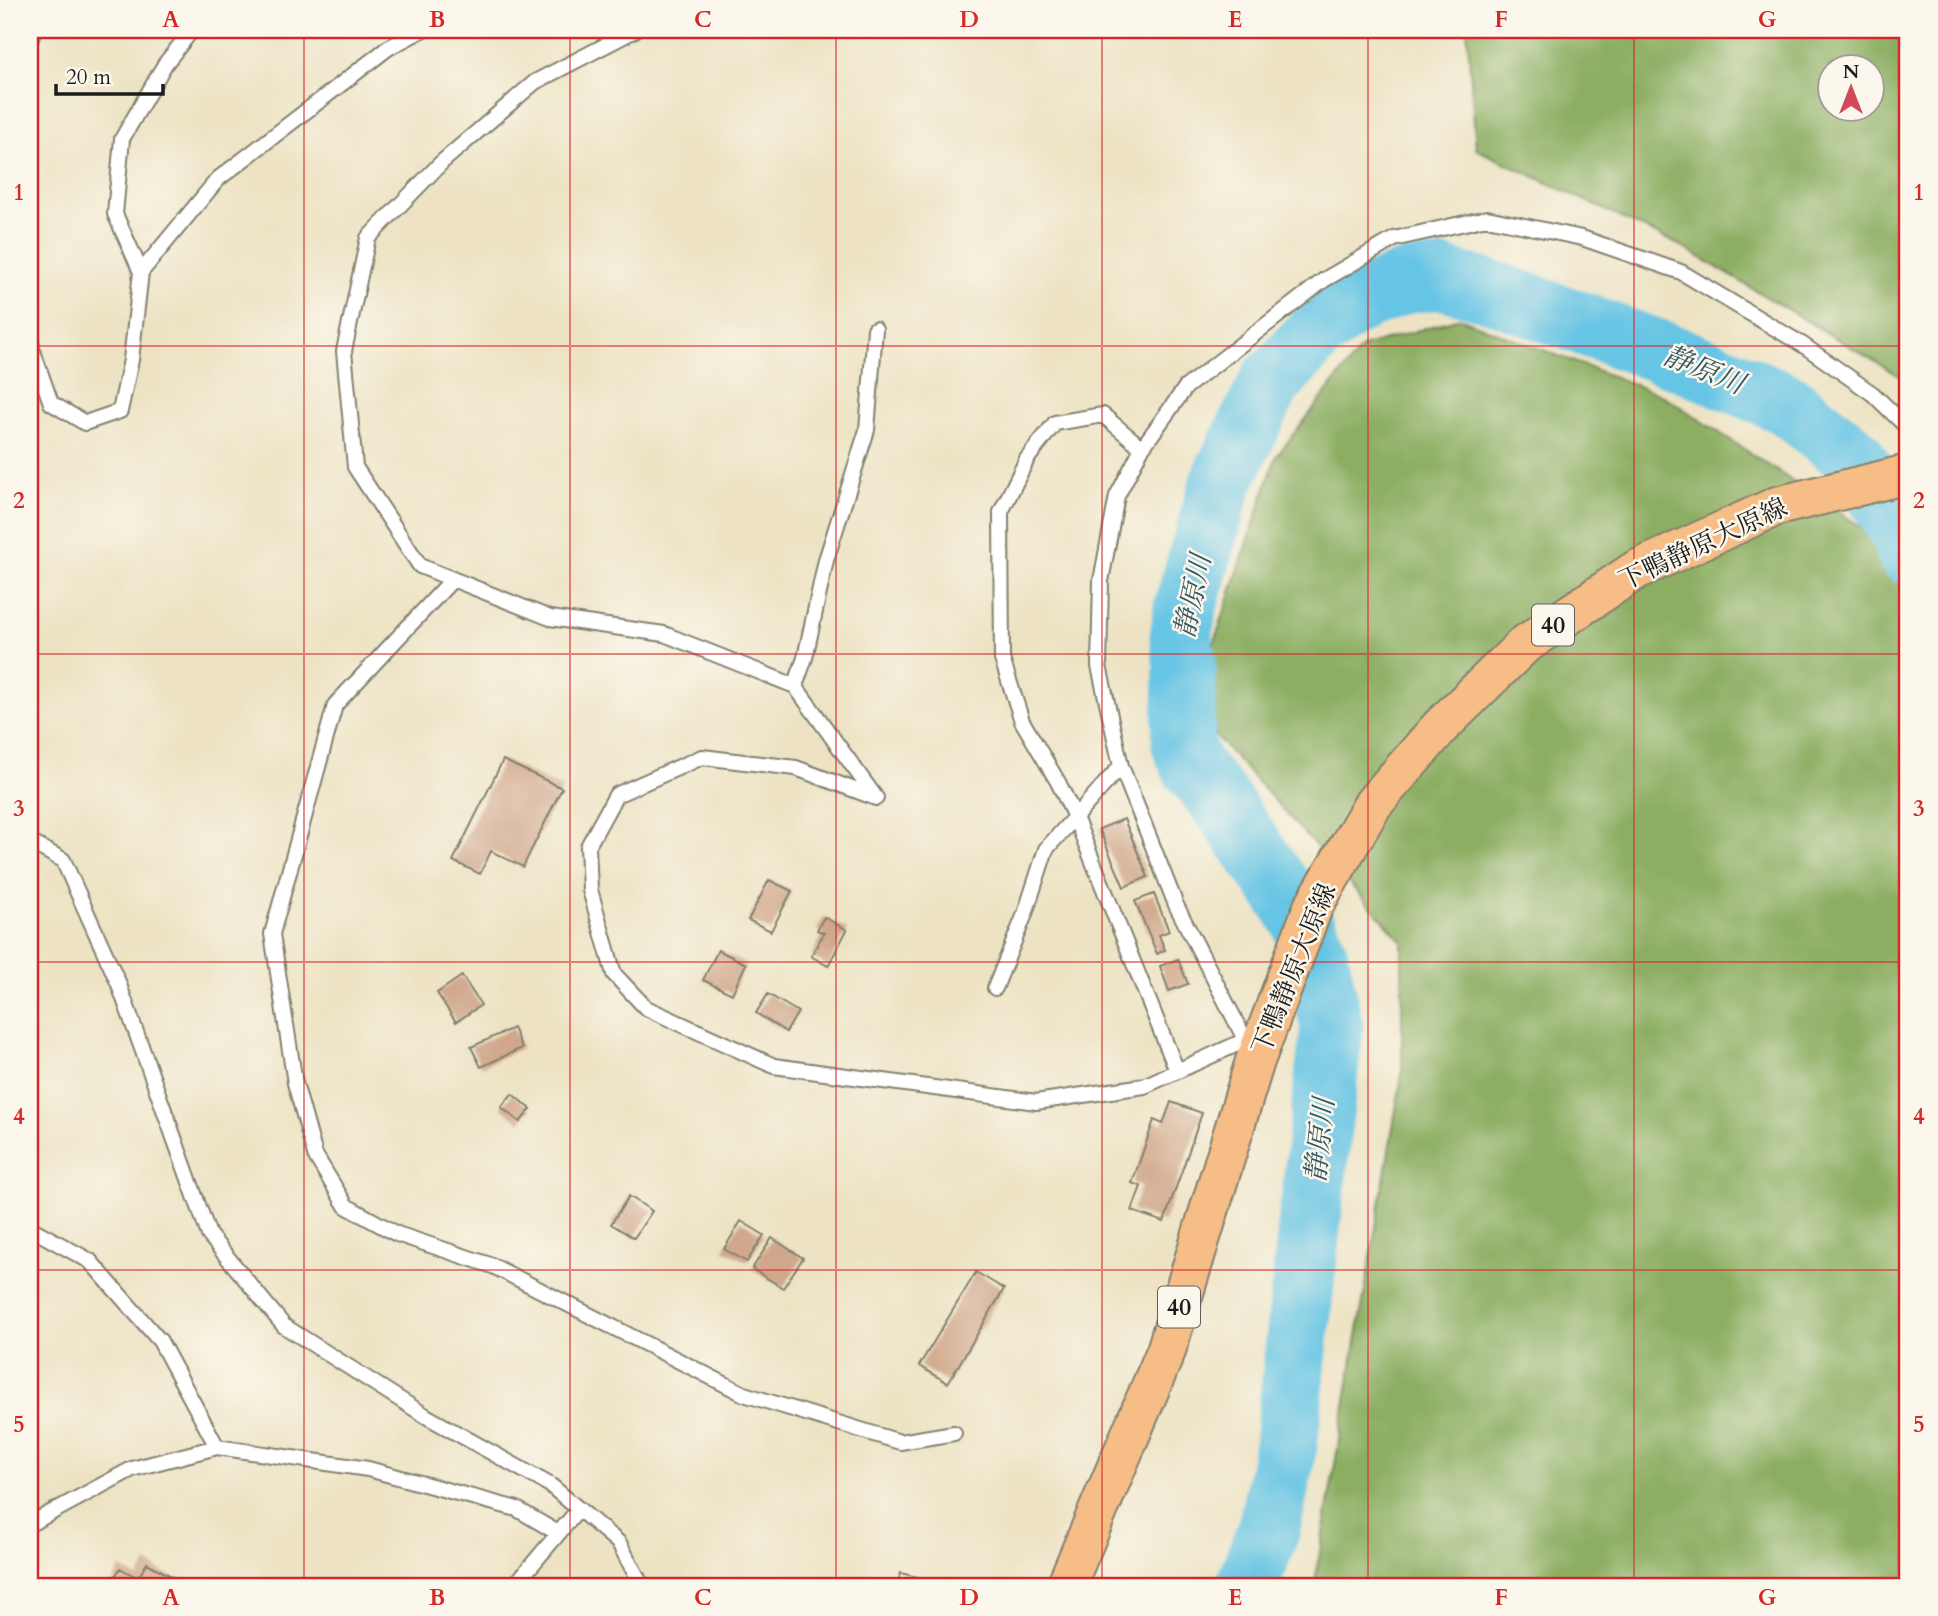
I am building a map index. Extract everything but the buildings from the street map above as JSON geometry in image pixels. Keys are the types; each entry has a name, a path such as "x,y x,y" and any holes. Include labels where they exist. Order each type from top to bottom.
{"main road":[{"name":"下鴨静原大原線","path":"1066,1586 1166,1351 1257,1040 1313,907 1373,804 1440,727 1524,645 1636,570 1777,506 1908,474"}],"lane":[{"path":"30,41 34,30"},
{"path":"30,334 32,349 51,403 85,423 120,411 131,360 141,272 115,214 122,139 165,64 192,30"},
{"path":"141,272 218,179 388,48 422,30"},
{"path":"635,30 535,82 442,162 368,238 344,351 355,467 420,566 550,618 664,634 795,686 876,798 796,768 702,757 616,795 589,845 590,890 614,974 646,1008 774,1066 1036,1102 1144,1086 1257,1040 1177,905 1121,766 1098,667 1101,580 1117,496 1142,448 1186,387 1324,280 1394,239 1487,218 1582,238 1681,272 1803,345 1873,394 1908,428"},
{"path":"795,686 805,658 826,561 867,430 876,329"},
{"path":"1142,448 1103,415 1055,423 1027,459 1001,512 1002,659 1022,721 1075,817 1177,1071"},
{"path":"453,579 335,705 272,934 295,1083 314,1155 346,1206 397,1234 493,1266 744,1394 900,1442 954,1433"},
{"path":"995,988 1025,914 1046,849 1121,766"},
{"path":"30,842 63,860 118,982 209,1235 217,1245 284,1326 426,1416 550,1485 619,1543 642,1586"},
{"path":"30,1228 90,1261 160,1341 217,1447"},
{"path":"30,1524 132,1468 217,1447 368,1468 517,1508 558,1533"},
{"path":"514,1586 579,1509"}],"green space":[{"path":"1467,30 1908,30 1908,381 1679,245 1476,149"},
{"path":"1459,318 1664,396 1896,550 1908,579 1908,1586 1314,1586 1402,1075 1402,941 1215,735 1207,664 1276,457 1362,347"}],"waterway":[{"name":"静原川","path":"1247,1586 1269,1528 1286,1445 1332,1027 1317,956 1300,916 1217,797 1193,768 1183,745 1185,666 1181,638 1185,608 1222,480 1271,382 1316,333 1353,304 1403,283 1442,278 1499,294 1683,360 1787,404 1853,456 1902,533 1908,553"}]}
